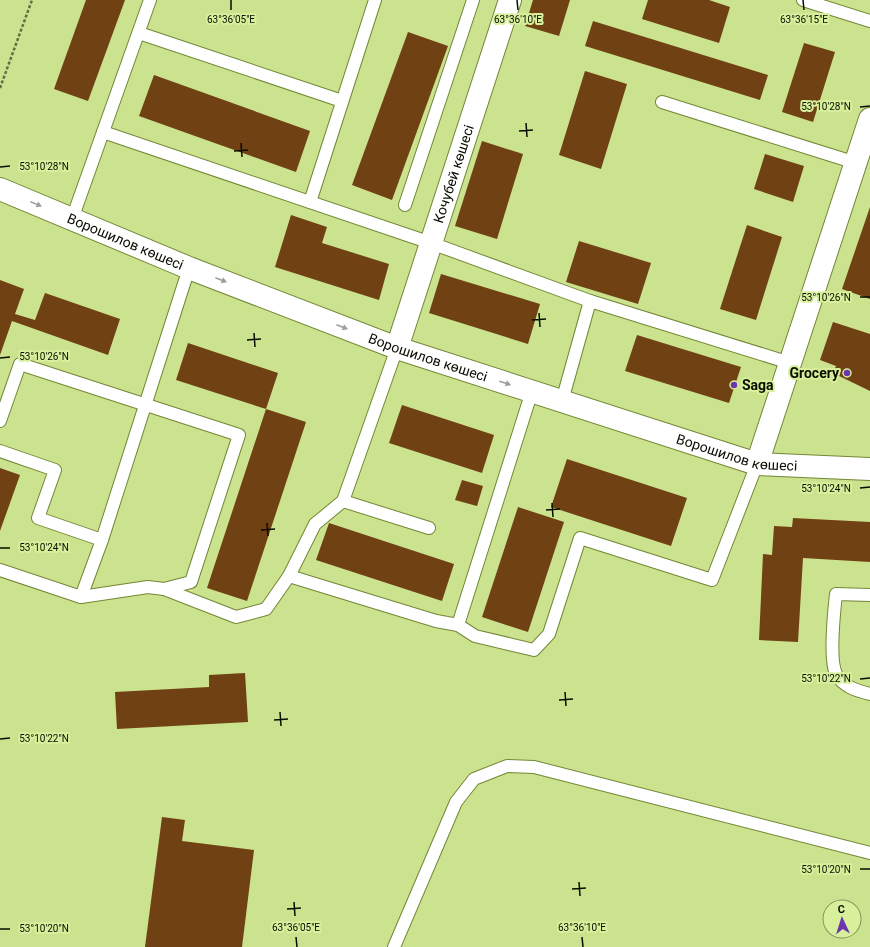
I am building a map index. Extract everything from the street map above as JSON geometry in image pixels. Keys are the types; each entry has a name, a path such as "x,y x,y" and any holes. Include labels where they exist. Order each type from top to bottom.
{"street":[{"name":"Кочубей көшесі","path":"397,348 510,0"},
{"path":"757,464 870,119"},
{"name":"Ворошилов көшесі","path":"0,189 189,268 397,348 757,464 870,469"}],"lane":[{"path":"72,219 150,0"},
{"path":"310,202 375,0"},
{"path":"405,205 473,0"},
{"path":"803,0 870,21"},
{"path":"139,32 342,101"},
{"path":"662,102 856,163"},
{"path":"103,132 431,243 590,301 790,363"},
{"path":"81,596 102,540 189,268"},
{"path":"562,401 590,301"},
{"path":"0,570 81,596 148,587 164,589 236,617 266,609 290,576 315,524 343,501 397,348"},
{"path":"0,421 20,364 238,434 191,582 164,589"},
{"path":"458,625 532,391"},
{"path":"0,451 55,470 38,518 102,540"},
{"path":"290,576 436,622 458,625 475,636 534,650 549,634 580,538 712,580 757,464"},
{"path":"343,501 429,528"},
{"path":"870,595 836,594 832,646 836,674 851,688 870,694"},
{"path":"394,947 456,802 474,779 507,766 534,767 870,853"}],"path":[{"path":"0,88 32,0"}],"building":[{"path":"86,0 125,0 88,101 54,89"},
{"path":"533,0 570,0 559,36 525,26"},
{"path":"648,0 709,0 730,7 719,43 642,19"},
{"path":"593,21 768,75 760,100 585,46"},
{"path":"408,32 448,46 392,200 352,185"},
{"path":"804,43 835,52 813,122 782,112"},
{"path":"585,71 627,84 601,169 559,155"},
{"path":"154,75 310,131 296,172 139,116"},
{"path":"482,141 523,154 497,239 455,226"},
{"path":"765,154 804,166 793,202 754,189"},
{"path":"870,207 870,299 842,289"},
{"path":"291,215 327,227 322,243 389,264 379,300 275,267"},
{"path":"747,225 782,237 756,320 720,309"},
{"path":"579,241 651,263 638,304 566,282"},
{"path":"441,274 540,304 528,344 429,313"},
{"path":"0,280 24,289 15,314 35,320 45,293 120,319 108,355 12,321 0,355"},
{"path":"833,322 870,334 870,391 833,373 836,366 820,360"},
{"path":"637,335 741,367 729,403 625,371"},
{"path":"188,343 278,373 266,409 176,380"},
{"path":"402,405 494,435 482,473 389,443"},
{"path":"266,409 306,422 247,601 207,588"},
{"path":"567,459 687,498 671,546 551,507"},
{"path":"0,468 20,475 0,531"},
{"path":"462,480 483,486 477,506 455,500"},
{"path":"518,507 564,522 528,632 482,617"},
{"path":"793,518 870,522 870,562 803,558 798,642 759,640 763,554 772,555 774,526 792,527"},
{"path":"329,523 454,564 442,601 316,560"},
{"path":"245,673 248,722 117,729 115,692 209,687 209,675"},
{"path":"162,817 185,820 182,841 254,850 242,947 145,947"}],"place":[{"name":"Grocery","path":"847,373"},
{"name":"Saga","path":"734,385"}]}
